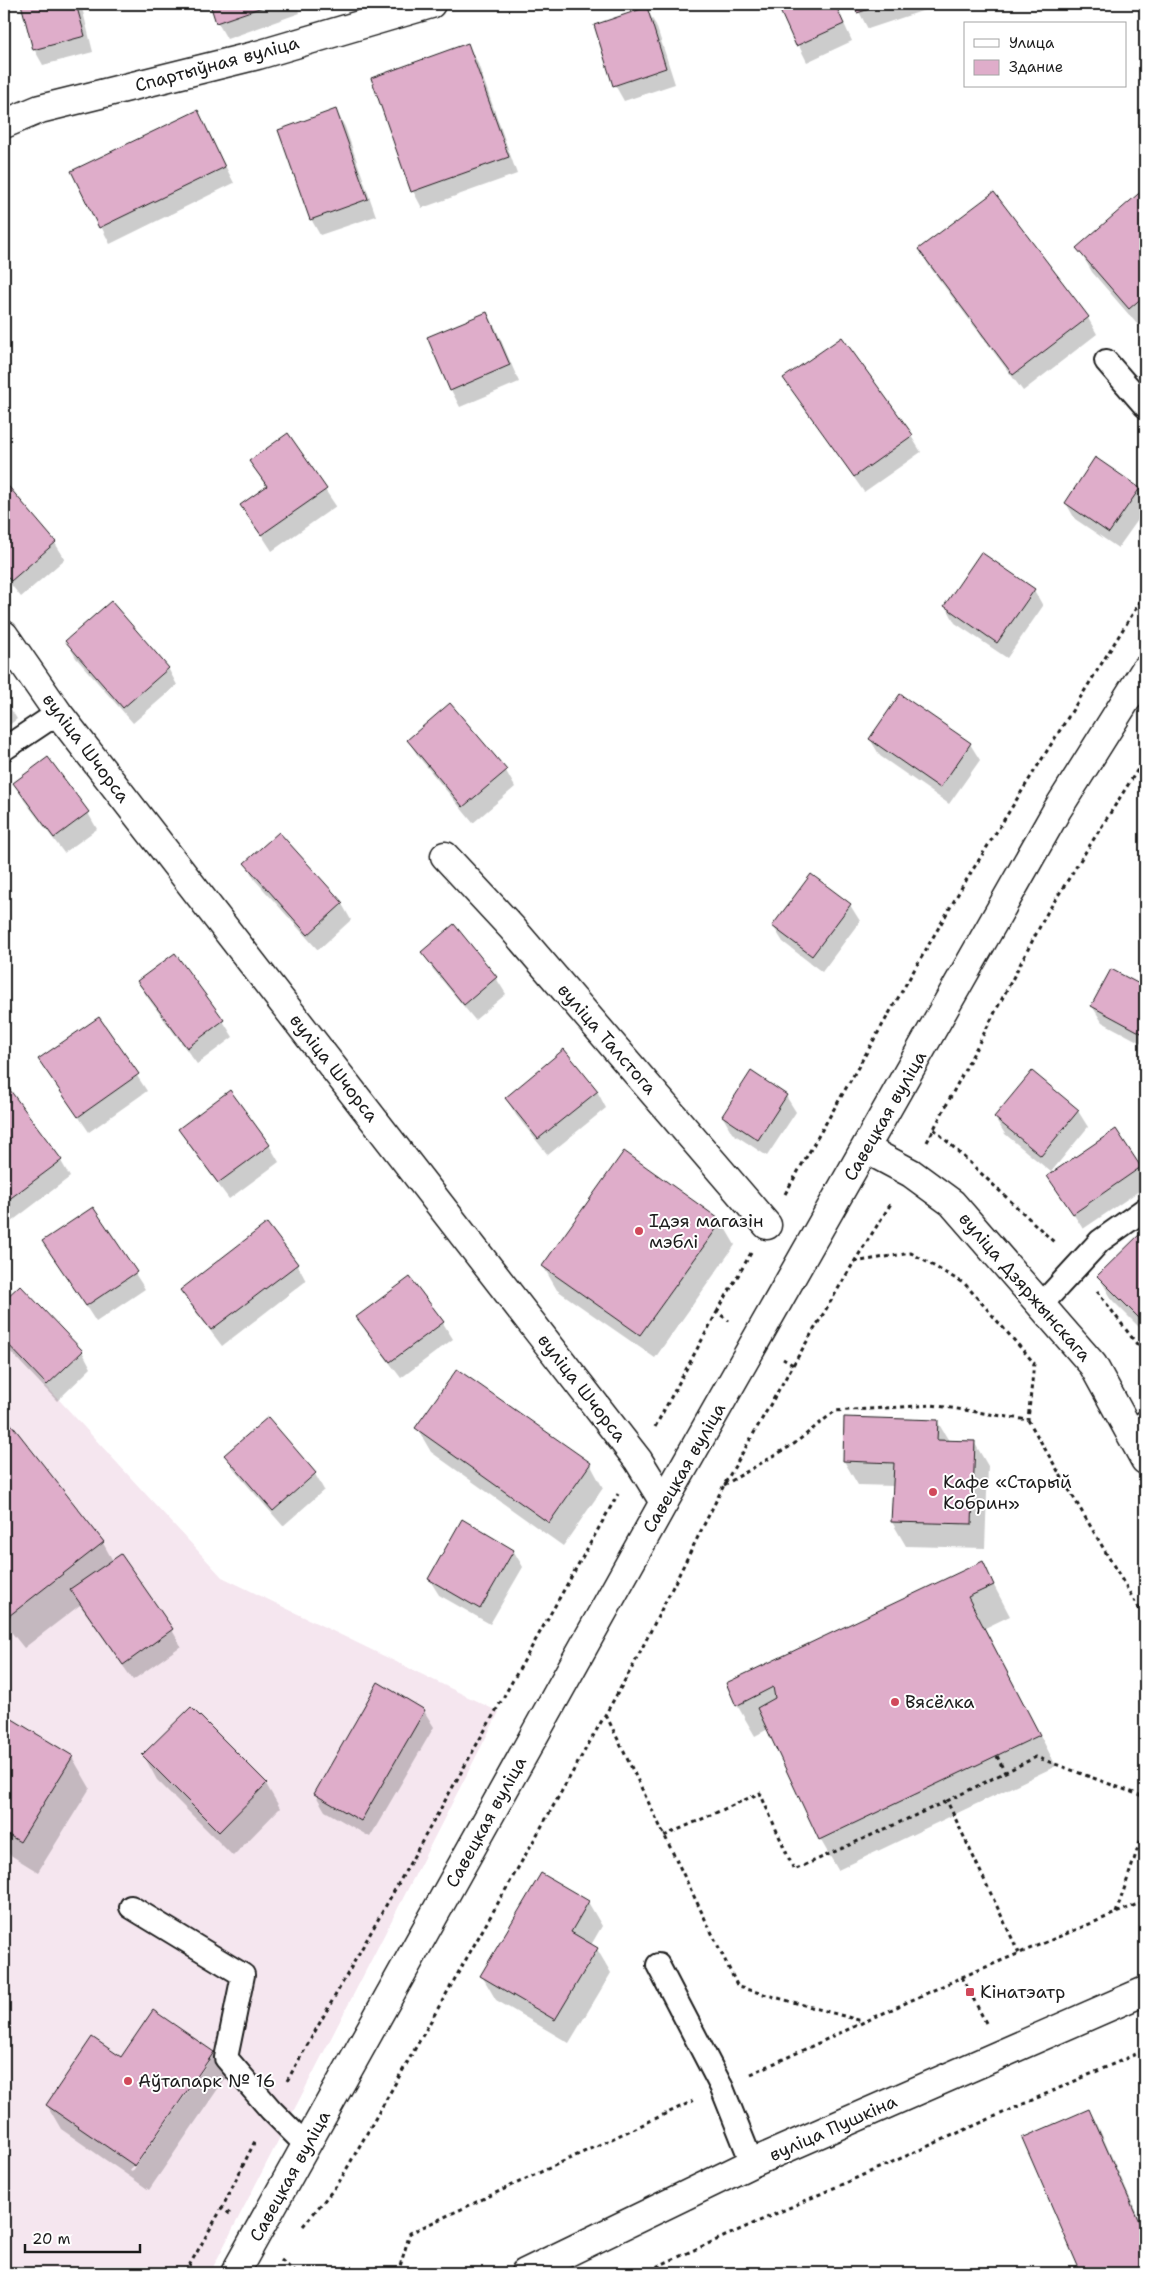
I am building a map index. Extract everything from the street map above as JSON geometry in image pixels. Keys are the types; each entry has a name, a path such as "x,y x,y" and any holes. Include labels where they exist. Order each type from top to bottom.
{"main road":[{"name":"Спартыўная вуліца","path":"4,124 40,109 258,54 431,4"},
{"name":"вуліца Шчорса","path":"4,635 58,712 638,1460 664,1502"},
{"name":"Савецкая вуліца","path":"236,2273 664,1502 1057,810 1145,670"},
{"name":"вуліца Талстога","path":"445,856 512,928 767,1225"},
{"name":"вуліца Дзяржынскага","path":"866,1149 911,1173 952,1203 1093,1365 1138,1427 1145,1460"},
{"name":"вуліца Пушкіна","path":"525,2273 752,2163 1145,1991"}],"lane":[{"path":"1106,361 1145,406"},
{"path":"4,749 58,712"},
{"path":"1041,1305 1100,1242 1145,1209"},
{"path":"131,1907 243,1975 226,2058 271,2110 306,2145"},
{"path":"658,1965 722,2088 752,2163"}],"path":[{"path":"717,1312 962,887 1145,594"},
{"path":"793,1365 854,1262 911,1173 1047,913 1145,758"},
{"path":"934,1129 1077,1266 1145,1355"},
{"path":"854,1262 911,1253 965,1284 1034,1362 1028,1420 1145,1619"},
{"path":"724,1485 794,1444 835,1411 932,1405 1028,1420"},
{"path":"606,1715 738,1987 863,2021"},
{"path":"997,1756 1005,1773"},
{"path":"664,1836 760,1793 794,1870 947,1801 1036,1757 1145,1797"},
{"path":"947,1801 1019,1953"},
{"path":"1116,1914 1145,1827"},
{"path":"398,2273 410,2233 863,2021 962,1977 1145,1901"},
{"path":"962,1977 1001,2054"},
{"path":"642,2273 1145,2050"},
{"path":"185,2273 222,2208"},
{"path":"276,2257 296,2273"}],"shaded area":[{"path":"4,1340 222,1577 499,1712 210,2273 4,2273"}],"building":[{"path":"21,4 76,4 85,36 33,50"},
{"path":"210,4 271,4 216,23"},
{"path":"777,4 835,4 844,24 796,46"},
{"path":"854,4 885,4 857,13"},
{"path":"647,7 666,68 613,86 594,25"},
{"path":"468,43 509,157 411,192 371,78"},
{"path":"336,109 368,199 310,220 278,130"},
{"path":"198,110 225,167 99,228 71,171"},
{"path":"1145,188 1145,295 1129,309 1076,248"},
{"path":"994,192 1089,317 1013,375 918,249"},
{"path":"487,312 510,365 450,391 427,337"},
{"path":"842,337 913,435 854,477 783,378"},
{"path":"288,433 327,489 261,535 240,505 267,486 249,461"},
{"path":"1095,457 1140,488 1109,533 1065,503"},
{"path":"4,481 56,542 11,581 4,573"},
{"path":"981,552 1035,589 997,643 944,606"},
{"path":"111,601 169,668 123,708 65,641"},
{"path":"900,694 971,743 940,788 869,739"},
{"path":"450,703 507,770 463,807 407,740"},
{"path":"48,757 89,812 54,838 13,783"},
{"path":"279,832 343,903 308,935 244,863"},
{"path":"811,874 851,904 812,956 772,926"},
{"path":"454,924 497,977 464,1005 421,952"},
{"path":"175,953 224,1020 187,1048 137,981"},
{"path":"1111,969 1145,987 1145,1035 1091,1006"},
{"path":"99,1017 139,1074 78,1117 38,1059"},
{"path":"564,1049 598,1091 538,1139 505,1098"},
{"path":"751,1071 787,1095 758,1140 722,1116"},
{"path":"1032,1071 1079,1110 1041,1156 994,1117"},
{"path":"4,1082 62,1160 4,1203"},
{"path":"230,1090 270,1145 218,1183 178,1129"},
{"path":"1116,1129 1141,1167 1073,1214 1047,1176"},
{"path":"624,1151 722,1221 640,1335 542,1266"},
{"path":"93,1207 137,1272 86,1306 42,1241"},
{"path":"267,1223 298,1264 211,1330 180,1290"},
{"path":"1145,1229 1145,1324 1097,1276"},
{"path":"410,1277 444,1322 390,1362 356,1317"},
{"path":"20,1285 83,1351 47,1385 4,1340 4,1300"},
{"path":"457,1369 591,1463 549,1523 415,1428"},
{"path":"4,1415 104,1542 5,1619 4,1617"},
{"path":"268,1417 316,1473 273,1511 224,1455"},
{"name":"Кафе «Старый Кобрин»","path":"844,1417 938,1420 937,1440 975,1441 972,1524 891,1522 894,1463 843,1461"},
{"path":"462,1519 514,1550 480,1609 428,1579"},
{"path":"121,1554 173,1629 123,1665 70,1589"},
{"name":"Вясёлка","path":"983,1561 994,1585 968,1597 1040,1735 819,1840 757,1708 775,1698 773,1687 736,1706 726,1683"},
{"path":"378,1682 425,1710 361,1821 314,1794"},
{"path":"191,1707 267,1783 219,1832 142,1755"},
{"path":"4,1714 73,1756 20,1842 4,1832"},
{"path":"541,1873 589,1901 571,1932 598,1948 555,2020 480,1976"},
{"name":"Аўтапарк № 16","path":"153,2010 214,2052 135,2166 46,2105 92,2037 121,2057"},
{"path":"1089,2109 1145,2235 1145,2273 1081,2273 1022,2138"}],"place":[{"name":"Ідэя магазін мэблі","path":"639,1231"},
{"name":"Кафе «Старый Кобрин»","path":"933,1492"},
{"name":"Вясёлка","path":"895,1702"},
{"name":"Кінатэатр","path":"970,1992"},
{"name":"Аўтапарк № 16","path":"128,2081"}]}
